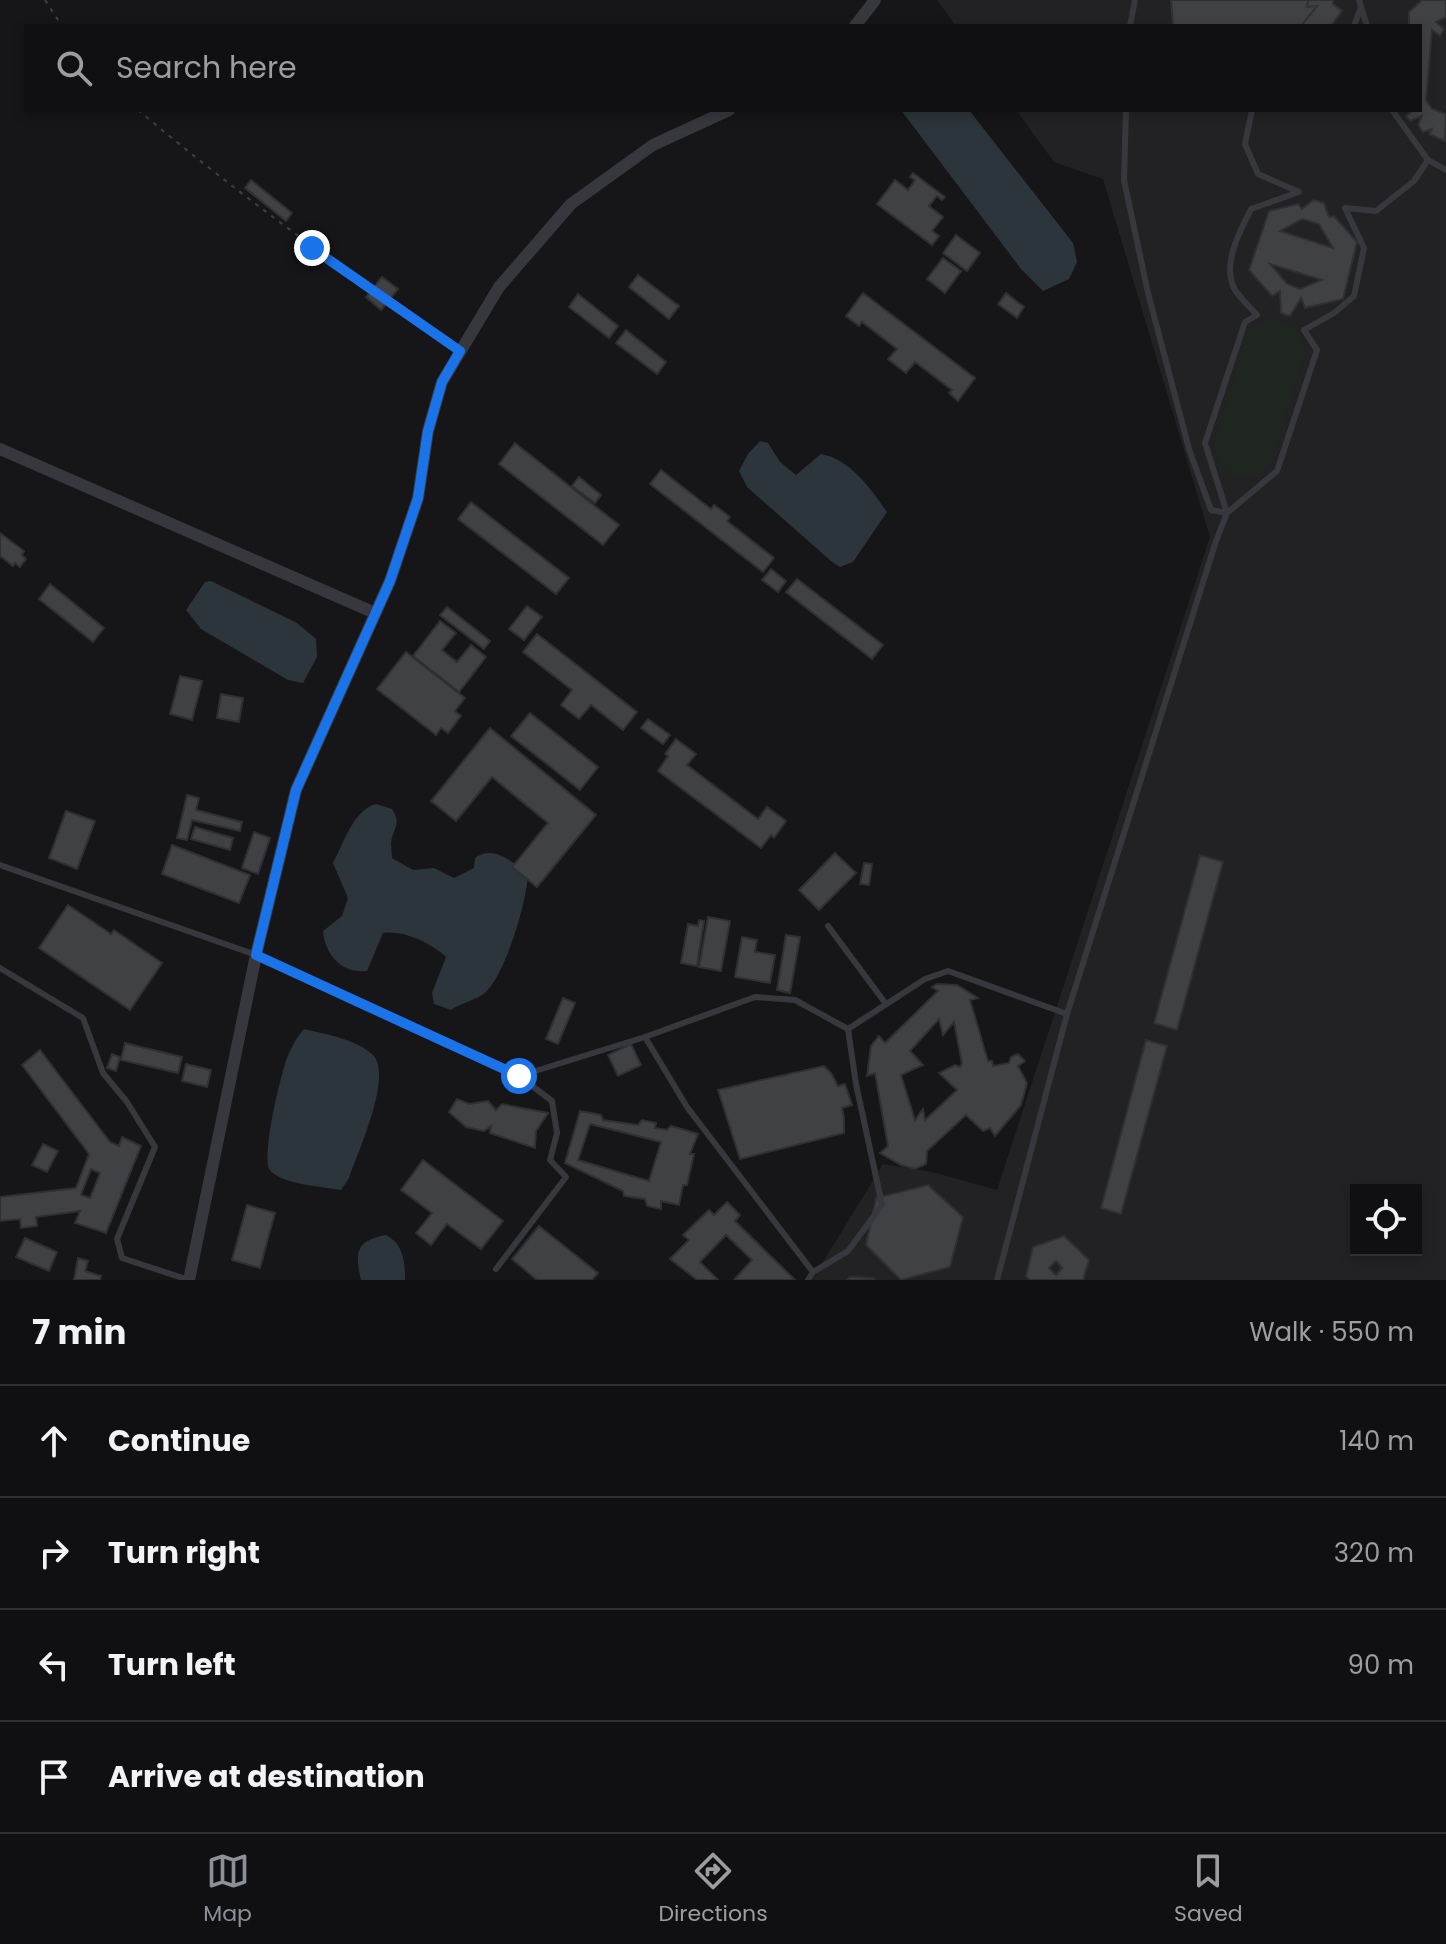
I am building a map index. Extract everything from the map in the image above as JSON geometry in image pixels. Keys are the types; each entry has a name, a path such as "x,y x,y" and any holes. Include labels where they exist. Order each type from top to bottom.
{"street":[{"path":"857,24 875,0"},
{"path":"189,1280 256,955 296,790 390,581 418,498 428,431 442,382 499,287 571,204 653,145 725,112"},
{"path":"0,449 375,613"}],"lane":[{"path":"1130,24 1135,0"},
{"path":"1355,24 1360,4"},
{"path":"1360,4 1366,24"},
{"path":"1126,112 1124,180 1148,293 1194,461 1211,510 1227,513"},
{"path":"1227,513 1205,443 1245,322 1257,315 1234,288 1230,261 1251,209 1299,192 1258,174 1245,144 1252,112"},
{"path":"1393,112 1428,160 1446,170"},
{"path":"997,1280 1067,1014 1216,541 1227,513 1277,471 1317,350 1304,330 1334,313 1354,296 1364,248 1345,208 1376,211 1414,181 1428,160"},
{"path":"0,865 256,955 519,1076 552,1101 557,1133 550,1160 566,1177 496,1269"},
{"path":"828,926 886,1004"},
{"path":"0,968 83,1018 103,1073 127,1102 155,1147 117,1239 122,1258 189,1280"},
{"path":"848,1029 925,979 948,971 1067,1014"},
{"path":"519,1076 645,1037 755,997 795,1000 848,1029"},
{"path":"808,1280 813,1272 848,1251 882,1205 856,1084 848,1029"},
{"path":"645,1037 687,1107 813,1272"}],"path":[{"path":"45,0 61,24"},
{"path":"140,112 237,192 460,351"}],"shaded area":[{"path":"937,0 1446,0 1446,1280 812,1280 883,1164 932,1172 997,1190 1210,537 1103,179 1054,162 1017,112 1422,112 1422,24 955,24"},
{"path":"903,112 971,112 1073,243 1077,262 1069,279 1043,291 1021,269"},
{"path":"1272,318 1296,330 1303,341 1304,355 1272,460 1258,476 1242,477 1223,467 1213,446 1248,331"},
{"path":"760,441 768,443 780,462 796,475 821,454 832,457 850,468 874,494 887,512 853,562 840,567 831,561 747,487 739,471"},
{"path":"211,581 297,623 316,639 317,657 303,683 288,680 201,629 186,610 205,582"},
{"path":"376,804 392,809 396,819 391,843 392,858 413,870 434,868 454,878 474,868 475,858 489,853 503,856 528,875 514,937 493,983 485,993 451,1010 434,1004 432,993 446,957 425,942 400,934 383,933 367,971 358,971 336,961 324,940 323,931 342,916 348,898 333,863 355,821 361,813"},
{"path":"304,1029 358,1045 373,1055 378,1065 377,1096 372,1115 349,1178 341,1190 283,1179 270,1170 268,1162 272,1117 283,1070 291,1048"},
{"path":"386,1235 396,1243 402,1254 405,1280 361,1280 358,1262 360,1249 368,1241"}],"building":[{"path":"1171,0 1192,0 1192,24 1173,24"},
{"path":"1171,0 1333,0 1333,4 1342,11 1332,24 1173,24"},
{"path":"1308,0 1333,0 1333,4 1342,11 1332,24 1303,24 1317,6 1307,7"},
{"path":"1422,0 1446,0 1446,17 1436,22 1444,29 1440,36 1432,30 1426,100 1432,109 1446,114 1445,141 1429,134 1432,129 1423,132 1418,125 1422,116 1410,121 1406,116 1411,112 1422,112 1422,24 1409,24 1409,12"},
{"path":"913,173 945,197 942,200 937,196 929,206 943,217 932,231 939,236 932,245 877,204 895,180 908,190 915,180 910,177"},
{"path":"251,180 292,213 286,221 245,188"},
{"path":"1313,200 1324,203 1329,217 1334,216 1357,242 1343,299 1305,308 1301,298 1290,316 1281,313 1280,291 1272,296 1249,270 1269,211 1298,204 1302,209","holes":["1302,219 1319,224 1333,248 1280,231","1270,264 1322,280 1300,289 1287,284"]},
{"path":"956,235 980,253 967,271 943,253"},
{"path":"943,258 961,271 945,293 927,279"},
{"path":"638,275 679,306 669,319 629,287"},
{"path":"382,277 398,289 381,310 366,297"},
{"path":"863,293 975,378 958,401 949,393 952,390 915,362 906,373 888,359 897,349 862,322 859,326 846,316"},
{"path":"1006,293 1024,307 1017,318 998,304"},
{"path":"578,294 618,326 609,338 569,307"},
{"path":"626,330 666,362 657,374 616,343"},
{"path":"515,443 619,525 603,545 499,464"},
{"path":"661,470 711,509 714,505 730,517 727,521 774,558 763,572 650,484"},
{"path":"579,477 601,495 595,503 572,486"},
{"path":"471,502 569,578 556,594 458,519"},
{"path":"0,533 24,551 22,555 26,559 20,567 15,563 13,566 0,556"},
{"path":"771,569 786,581 778,592 762,580"},
{"path":"797,579 883,645 872,659 786,592"},
{"path":"50,584 104,628 93,642 39,599"},
{"path":"527,606 542,617 524,640 509,629"},
{"path":"447,607 490,641 484,649 440,615"},
{"path":"440,621 456,633 442,650 457,662 471,645 486,657 459,692 413,656"},
{"path":"537,634 637,712 623,730 591,705 579,719 561,705 572,690 523,652"},
{"path":"406,652 465,698 455,711 461,716 448,733 441,728 436,735 377,689"},
{"path":"180,676 202,681 192,720 170,714"},
{"path":"221,694 243,698 239,722 217,718"},
{"path":"530,713 598,767 580,790 511,736"},
{"path":"648,719 670,735 663,744 641,728"},
{"path":"490,728 596,815 537,887 512,867 548,823 492,777 456,821 431,801"},
{"path":"676,739 696,754 687,765 758,819 767,807 786,821 774,838 771,835 761,848 658,771"},
{"path":"187,795 199,798 196,810 242,822 240,831 192,820 187,840 177,838"},
{"path":"66,811 95,821 77,869 49,858"},
{"path":"195,827 233,838 230,850 191,839"},
{"path":"254,832 270,838 258,874 242,868"},
{"path":"172,845 250,875 239,903 162,874"},
{"path":"835,853 856,873 819,910 799,890"},
{"path":"1200,855 1223,862 1177,1030 1154,1023"},
{"path":"864,863 872,864 869,885 860,884"},
{"path":"68,905 111,934 114,930 162,963 130,1010 39,948"},
{"path":"708,917 730,921 721,971 699,967"},
{"path":"699,920 704,921 697,966 681,963 688,924 698,926"},
{"path":"786,935 800,937 790,993 777,990"},
{"path":"742,937 757,940 755,952 775,955 770,983 735,977"},
{"path":"937,984 957,985 978,998 970,1000 988,1061 992,1061 993,1066 1009,1063 1011,1057 1018,1054 1025,1061 1018,1066 1027,1083 1021,1105 995,1136 990,1128 983,1131 966,1115 927,1151 926,1164 915,1169 880,1153 888,1146 875,1073 867,1076 871,1046 879,1036 885,1043 938,991 932,987","holes":["939,1019 943,1035 954,1022 962,1063 960,1067 955,1065 939,1073 957,1090 925,1120 923,1109 915,1120 901,1075 923,1065 910,1051"]},
{"path":"563,998 575,1003 558,1044 546,1039"},
{"path":"1146,1040 1167,1046 1121,1214 1101,1208"},
{"path":"125,1043 182,1057 178,1073 121,1060"},
{"path":"631,1044 641,1065 618,1076 608,1055"},
{"path":"40,1050 110,1142 119,1146 122,1137 141,1146 106,1233 75,1223 80,1211 36,1217 37,1226 21,1228 20,1219 0,1221 0,1197 76,1188 89,1154 22,1065","holes":["91,1169 100,1173 90,1198 81,1195"]},
{"path":"112,1054 120,1057 116,1071 107,1068"},
{"path":"186,1064 211,1070 207,1087 182,1081"},
{"path":"824,1066 838,1086 845,1084 852,1105 842,1108 844,1133 740,1159 718,1090"},
{"path":"457,1099 469,1104 488,1101 496,1110 502,1104 548,1113 536,1131 535,1148 490,1133 491,1126 484,1131 466,1127 449,1112"},
{"path":"580,1111 601,1115 603,1120 638,1125 642,1120 656,1123 655,1128 667,1130 671,1126 698,1134 690,1154 694,1154 687,1185 683,1185 679,1205 661,1201 661,1209 647,1206 645,1199 624,1196 623,1191 565,1163","holes":["590,1124 661,1142 649,1181 578,1160"]},
{"path":"43,1144 58,1151 47,1172 32,1165"},
{"path":"423,1160 503,1221 481,1249 447,1224 431,1245 416,1233 432,1213 401,1190"},
{"path":"928,1185 963,1217 950,1267 901,1280 866,1245 876,1198"},
{"path":"727,1202 740,1215 735,1221 795,1280 734,1280 752,1260 726,1235 700,1262 718,1280 697,1280 670,1259 689,1240 683,1235 709,1210 714,1215"},
{"path":"247,1205 275,1213 260,1268 232,1260"},
{"path":"539,1226 598,1273 592,1280 537,1280 512,1259"},
{"path":"1064,1236 1089,1260 1083,1280 1030,1280 1026,1276 1033,1247","holes":["1056,1261 1062,1268 1056,1275 1049,1268"]},
{"path":"25,1238 57,1252 49,1271 16,1257"},
{"path":"78,1258 88,1261 85,1271 101,1276 100,1280 74,1280"},
{"path":"850,1277 873,1278 875,1280 847,1280"}],"route":[{"path":"312,248 460,351 442,382 428,431 418,498 390,581 296,790 256,955 519,1076"}]}
